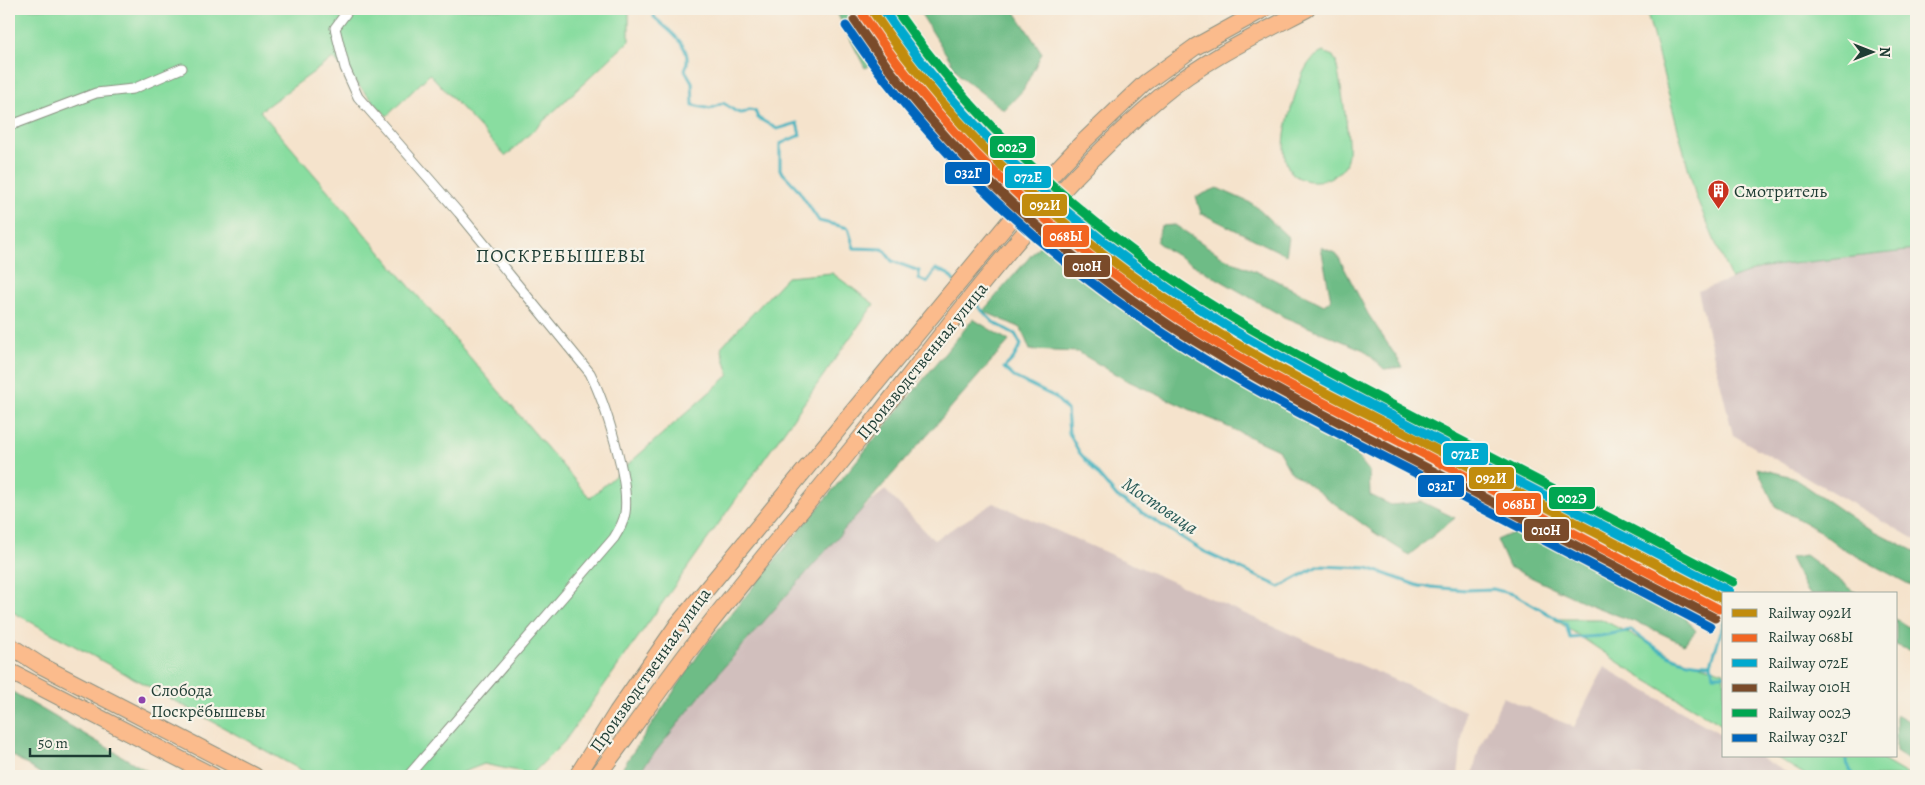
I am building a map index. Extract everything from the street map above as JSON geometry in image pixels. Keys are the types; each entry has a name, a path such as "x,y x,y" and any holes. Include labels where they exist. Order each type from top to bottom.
{"highway":[{"name":"Производственная улица","path":"577,776 617,712 678,624 1018,211 1080,144 1152,78 1194,47 1264,9"},
{"name":"Производственная улица","path":"597,776 699,638 874,421 912,369 1034,222 1092,160 1170,90 1213,59 1306,9"},
{"path":"9,645 48,669 255,776"},
{"path":"9,671 213,776"}],"street":[{"path":"349,9 335,28 345,68 358,97 459,213 590,373 600,394 626,498 623,522 614,538 408,776"},
{"path":"9,126 96,93 132,89 182,68"}],"shaded area":[{"path":"1916,250 1916,540 1733,435 1698,291 1764,267"},
{"path":"885,490 934,540 994,503 1465,711 1458,776 630,776 775,584"},
{"path":"1604,667 1722,735 1722,758 1762,758 1793,776 1472,776 1479,749 1503,697 1574,727"}],"green space":[{"path":"9,9 629,9 629,41 506,156 430,74 387,116 333,58 260,111 590,498 729,375 721,347 787,277 832,273 874,304 564,742 532,774 484,764 453,776 312,776 9,610"},
{"path":"831,9 849,9 877,63 865,68 837,13"},
{"path":"918,9 1013,9 1042,53 1023,90 1004,110 960,76"},
{"path":"1646,9 1916,9 1916,250 1764,267 1731,279 1696,197"},
{"path":"1323,52 1333,56 1336,62 1345,112 1348,152 1343,168 1337,174 1319,181 1310,181 1301,179 1293,174 1288,167 1284,149 1286,129 1303,74 1309,63"},
{"path":"1217,188 1253,204 1289,238 1286,255 1201,213 1196,197"},
{"path":"1175,225 1226,259 1269,277 1324,305 1331,300 1321,247 1337,254 1368,314 1403,367 1384,369 1364,350 1284,317 1166,249 1157,242 1161,226"},
{"path":"1053,230 1110,276 1212,341 1369,424 1353,451 1369,471 1370,495 1391,505 1422,502 1455,518 1409,555 1375,533 1290,471 1278,450 1124,379 1078,352 1030,350 1021,328 983,311"},
{"path":"973,319 1009,341 717,675 636,776 617,776 703,648"},
{"path":"1757,468 1793,477 1861,524 1916,552 1916,588 1840,547 1818,530 1775,506"},
{"path":"1520,530 1668,595 1696,631 1684,644 1648,627 1588,604 1509,567 1497,540"},
{"path":"1805,555 1855,592 1807,592 1790,558"},
{"path":"1554,619 1601,619 1675,657 1722,671 1722,725 1639,676"},
{"path":"1898,620 1916,632 1916,653 1898,646"},
{"path":"9,690 158,776 44,776 9,753"},
{"path":"1898,715 1916,725 1916,765 1898,753"},
{"path":"1777,758 1879,758 1910,776 1807,776"}],"waterway":[{"name":"Мостовица","path":"654,9 654,17 684,47 687,62 685,70 692,82 693,105 710,109 723,103 739,113 749,110 755,111 758,118 777,129 797,123 800,135 780,144 780,170 797,188 819,221 848,228 854,248 883,249 892,261 919,271 919,279 927,282 936,269 948,274 954,281"},
{"name":"Мостовица","path":"974,302 993,322 1015,334 1021,345 1013,359 1004,368 1014,377 1055,397 1067,410 1069,433 1079,452 1117,497 1205,552 1280,587 1318,566 1368,568 1419,586 1466,590 1493,589 1516,595 1566,624 1570,638 1600,636 1631,630 1668,655 1688,662 1711,664 1713,675 1722,675"},
{"path":"1711,664 1722,628"},
{"name":"Мостовица","path":"1845,758 1853,776"}],"rail line":[{"name":"092И","path":"871,9 906,58 944,105 985,149 1073,230 1120,267 1169,301 1220,334 1294,376 1722,599"},
{"name":"072Е","path":"883,9 918,57 955,102 995,145 1082,224 1128,260 1225,325 1298,367 1729,591"},
{"name":"002Э","path":"895,9 966,99 1006,141 1090,218 1182,286 1231,317 1355,386 1733,582"},
{"name":"068Ы","path":"863,15 898,64 936,111 977,155 1065,236 1162,308 1213,341 1287,384 1719,609"},
{"name":"010Н","path":"854,20 890,70 929,117 970,162 1014,205 1060,245 1109,283 1159,318 1285,394 1715,618"},
{"name":"032Г","path":"846,26 882,76 921,124 963,169 1007,212 1053,252 1152,326 1229,374 1329,429 1710,627"}],"place":[{"name":"Смотритель","path":"1718,210"},
{"name":"Слобода Поскрёбышевы","path":"142,700"}],"district":[{"name":"ПОСКРЕБЫШЕВЫ","path":"561,256"}]}
